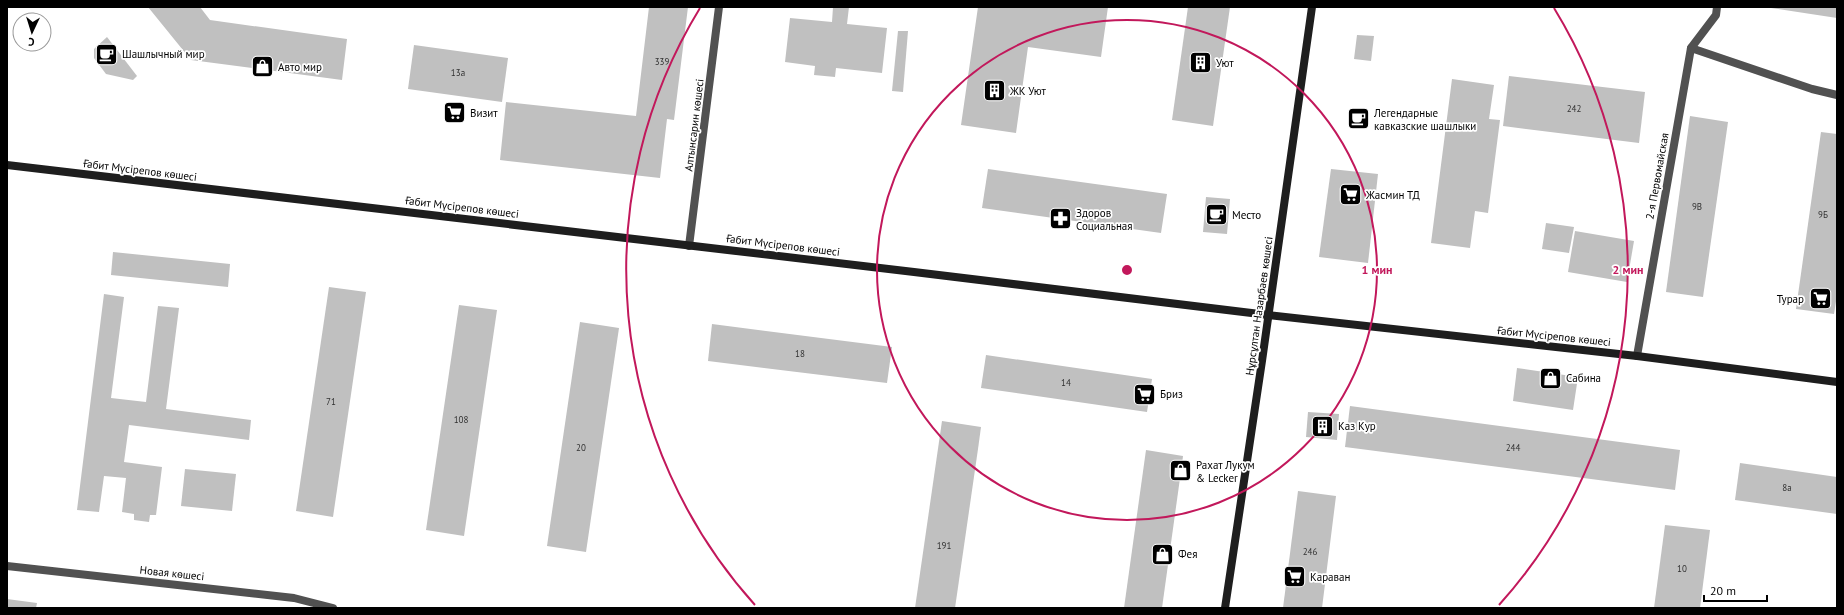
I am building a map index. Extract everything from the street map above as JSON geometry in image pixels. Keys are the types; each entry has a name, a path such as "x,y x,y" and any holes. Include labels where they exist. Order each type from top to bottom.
{"main road":[{"name":"Нұрсұлтан Назарбаев көшесі","path":"1225,608 1312,7"},
{"name":"Ғабит Мүсірепов көшесі","path":"7,165 1268,315 1637,356 1837,382"}],"street":[{"name":"Алтынсарин көшесі","path":"689,246 719,7"},
{"name":"2-я Первомайская","path":"1637,356 1691,48 1716,15 1717,7"},
{"path":"1691,48 1812,89 1837,95"},
{"name":"Новая көшесі","path":"7,566 294,598 333,608"}],"building":[{"path":"148,7 200,7 210,20 347,39 342,80 191,60"},
{"path":"649,7 688,7 674,120 667,119 660,178 500,160 506,102 636,116"},
{"path":"833,7 849,7 847,24 887,28 882,73 836,68 835,77 814,75 815,66 785,62 790,18 832,22"},
{"name":"ЖК Уют","path":"978,7 1108,7 1101,57 1028,47 1016,133 961,125"},
{"name":"Уют","path":"1188,7 1230,7 1213,126 1172,120"},
{"path":"1837,7 1837,18 1771,8"},
{"path":"898,31 908,31 903,92 892,91"},
{"path":"1357,35 1374,36 1371,61 1354,59"},
{"name":"Шашлычный мир","path":"107,37 137,76 133,80 106,74 94,58 94,49"},
{"path":"414,45 508,58 502,102 408,89"},
{"path":"1509,76 1645,92 1639,143 1503,126"},
{"path":"1452,79 1494,85 1489,119 1500,120 1488,213 1475,211 1470,248 1431,243"},
{"path":"1690,116 1728,122 1703,297 1666,292"},
{"path":"1821,132 1837,134 1837,295 1834,314 1796,309"},
{"path":"988,169 1167,194 1161,233 982,208"},
{"name":"Жасмин ТД","path":"1331,169 1378,174 1368,263 1319,257"},
{"path":"1206,197 1230,199 1227,234 1203,232"},
{"path":"1546,223 1574,227 1569,253 1542,249"},
{"path":"1575,231 1634,241 1627,282 1568,272"},
{"path":"113,252 230,264 228,287 111,275"},
{"path":"329,287 366,292 333,517 296,511"},
{"path":"104,294 124,297 111,398 146,402 158,306 179,308 166,409 251,420 249,440 129,425 124,462 162,467 156,515 150,515 149,522 134,520 134,514 122,512 126,478 104,476 99,512 77,510"},
{"path":"459,305 497,310 464,536 426,530"},
{"path":"580,322 619,328 586,552 547,546"},
{"path":"712,324 892,347 887,383 708,361"},
{"path":"986,355 1152,379 1147,412 981,388"},
{"path":"1517,368 1578,377 1573,410 1513,401"},
{"path":"1350,406 1680,450 1675,490 1345,447"},
{"name":"Каз Кур","path":"1308,412 1339,414 1337,440 1306,437"},
{"path":"942,421 981,427 978,449 955,608 915,608"},
{"path":"1146,450 1183,456 1162,608 1124,608"},
{"path":"1740,463 1837,477 1837,514 1735,500"},
{"path":"185,469 236,474 232,511 181,506"},
{"path":"1298,491 1336,496 1322,608 1283,608"},
{"path":"1665,525 1710,530 1700,608 1654,608"},
{"path":"7,599 37,603 36,608 7,608"}],"place":[{"name":"Шашлычный мир","path":"107,54"},
{"name":"Уют","path":"1201,63"},
{"name":"Авто мир","path":"263,67"},
{"name":"ЖК Уют","path":"994,91"},
{"name":"Визит","path":"455,113"},
{"name":"Легендарные кавказские шашлыки","path":"1359,119"},
{"name":"Жасмин ТД","path":"1351,195"},
{"name":"Место","path":"1217,215"},
{"name":"Здоров Социальная","path":"1061,219"},
{"name":"Турар","path":"1820,299"},
{"name":"Сабина","path":"1550,378"},
{"name":"Бриз","path":"1144,394"},
{"name":"Каз Кур","path":"1322,426"},
{"name":"Рахат Лукум & Lecker","path":"1181,471"},
{"name":"Фея","path":"1162,554"},
{"name":"Караван","path":"1295,577"}]}
